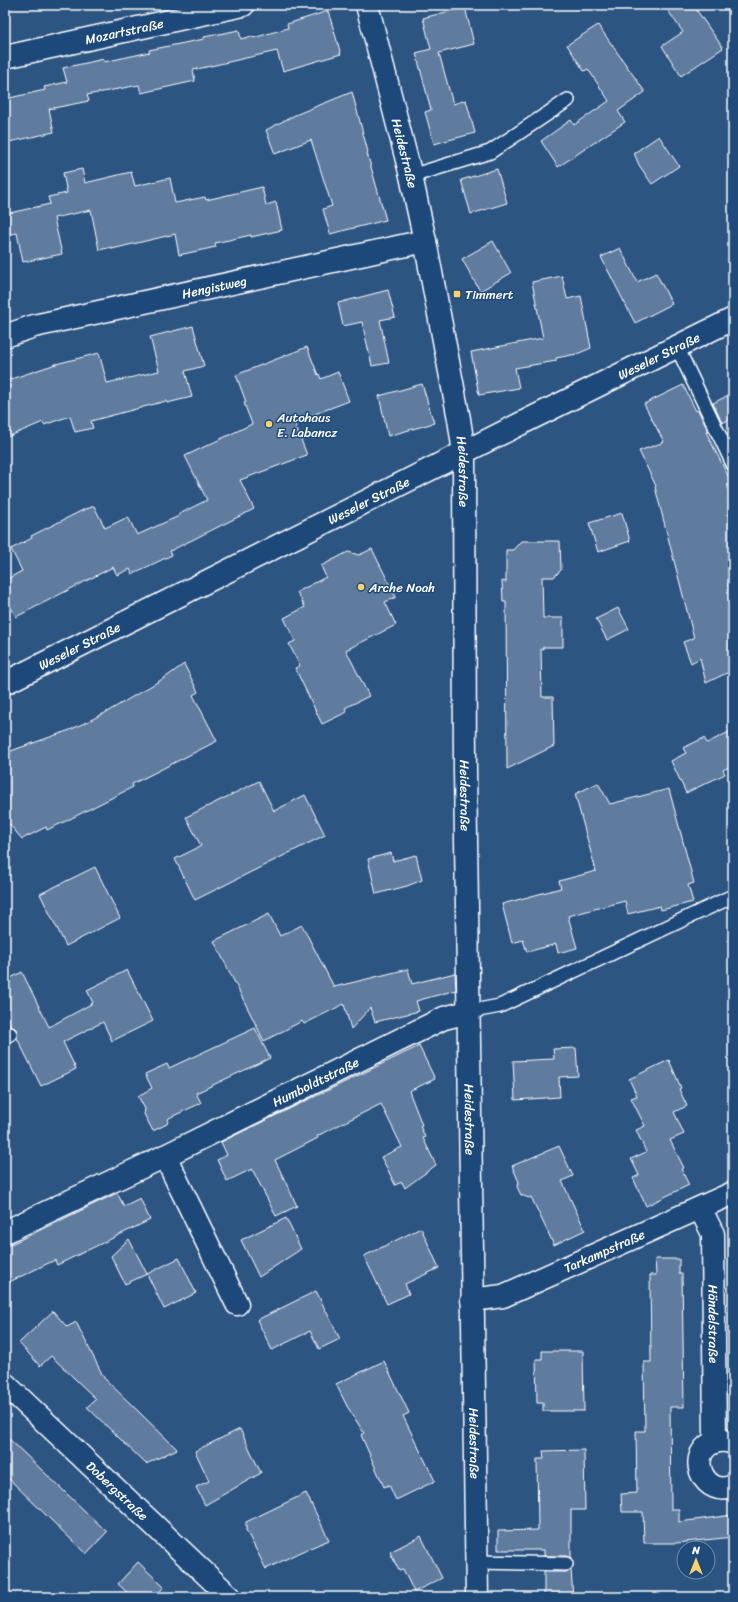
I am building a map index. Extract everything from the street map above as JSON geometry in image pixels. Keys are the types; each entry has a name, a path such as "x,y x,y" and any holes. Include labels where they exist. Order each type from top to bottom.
{"street":[{"name":"Mozartstraße","path":"5,57 243,5"},
{"name":"Heidestraße","path":"367,5 411,176 425,241 464,453 468,1012 477,1597"},
{"name":"Hengistweg","path":"5,336 34,326 425,241"},
{"name":"Weseler Straße","path":"5,683 733,319"},
{"name":"Humboldtstraße","path":"5,1232 165,1156 444,1018 468,1012"},
{"path":"165,1156 237,1304"},
{"name":"Tarkampstraße","path":"472,1300 503,1296 733,1193"},
{"name":"Händelstraße","path":"700,1208 713,1234 724,1442 708,1445 701,1456 699,1468 701,1476 713,1487 722,1489 733,1486"},
{"name":"Dobergstraße","path":"5,1384 230,1597"}],"lane":[{"path":"411,176 490,152 568,100"},
{"path":"677,347 733,464"},
{"path":"468,1012 500,1006 733,896"},
{"path":"476,1562 566,1564"}],"building":[{"path":"664,5 693,5 723,48 681,76 662,46 683,32"},
{"path":"465,7 474,44 439,53 453,104 466,100 475,133 434,144 425,112 431,110 416,53 431,49 423,18"},
{"path":"328,11 341,54 283,71 277,51 193,70 195,81 141,93 139,85 87,95 89,101 49,109 54,132 5,143 5,99 45,90 44,87 67,82 63,68 104,59 104,62 150,52 149,50 239,30 241,39 252,36 253,38 288,28 287,24"},
{"path":"598,25 645,92 618,111 625,122 558,167 541,141 571,120 574,125 609,101 588,69 584,71 567,45"},
{"path":"352,92 386,220 330,234 323,209 332,206 311,140 275,154 266,130 295,115"},
{"path":"659,136 679,166 652,184 639,165 634,153"},
{"path":"82,169 85,183 131,172 135,186 170,178 175,203 205,197 206,200 262,187 266,205 276,202 282,230 215,243 216,247 179,255 175,234 112,249 112,247 99,250 91,210 54,218 62,254 23,262 17,233 5,235 5,214 50,204 48,197 67,193 63,173"},
{"path":"497,169 507,203 471,214 461,180"},
{"path":"493,241 511,273 480,291 462,259"},
{"path":"620,248 637,282 656,273 672,304 635,323 601,257"},
{"path":"562,276 567,299 581,296 591,348 577,354 556,358 556,361 515,368 519,388 479,395 471,352 543,338 532,282"},
{"path":"388,290 395,317 380,320 389,363 372,366 362,322 343,326 338,303"},
{"path":"193,326 204,366 185,371 192,397 167,403 166,401 91,421 93,428 75,432 70,416 44,425 43,422 5,438 5,381 56,364 99,353 107,383 159,371 150,337"},
{"path":"307,347 321,379 338,372 349,401 294,422 307,455 240,480 254,509 170,551 172,555 132,574 130,569 117,575 113,567 16,617 5,596 5,580 22,571 11,549 32,538 31,536 87,508 94,506 105,528 128,517 137,535 179,516 179,514 207,500 185,456 252,424 236,375"},
{"path":"422,384 434,423 388,436 379,396"},
{"path":"683,385 696,411 698,410 708,431 706,432 733,486 733,583 728,584 733,603 733,670 706,683 700,658 691,663 683,642 694,638 655,487 656,486 639,451 664,442 644,404"},
{"path":"733,393 733,418 722,423 713,403"},
{"path":"622,513 630,541 598,552 589,523"},
{"path":"521,541 560,541 561,570 554,577 542,577 543,618 563,618 563,647 543,647 543,649 541,649 542,697 553,697 554,746 507,769 506,602 503,602 502,581 506,582 506,550 513,550"},
{"path":"372,549 396,597 385,602 396,625 346,650 369,696 345,708 347,712 322,724 295,668 300,666 289,644 295,641 284,618 305,607 297,592 326,577 321,566 348,552 359,555"},
{"path":"618,608 629,629 607,640 596,619"},
{"path":"184,664 198,692 193,695 217,741 132,784 133,787 64,822 47,830 46,827 22,839 5,819 5,753 70,730 105,713 166,677"},
{"path":"733,730 733,765 723,770 725,774 686,793 671,761 686,753 683,748 704,738 707,743"},
{"path":"259,781 274,811 305,795 325,835 195,900 175,859 201,846 186,817"},
{"path":"598,783 610,804 669,789 694,883 688,885 693,902 661,910 660,906 628,914 625,901 568,916 577,948 558,953 556,944 527,952 523,940 512,943 502,904 561,888 559,881 596,871 575,794"},
{"path":"391,853 393,861 416,855 422,880 407,886 376,894 368,859"},
{"path":"95,867 120,918 66,946 40,894"},
{"path":"269,914 280,936 302,925 334,987 408,969 412,984 455,973 456,990 416,1001 419,1011 375,1022 370,1008 351,1029 344,1004 304,1024 302,1021 264,1041 214,941"},
{"path":"127,970 153,1021 112,1041 103,1022 63,1042 76,1069 41,1086 17,1038 17,1030 11,1026 5,1015 5,981 22,972 49,1027 93,1003 87,990"},
{"path":"255,1028 270,1058 196,1093 201,1103 169,1118 167,1124 153,1131 144,1114 145,1109 138,1096 152,1088 145,1074 167,1064 169,1068"},
{"path":"419,1046 435,1079 409,1091 422,1125 420,1126 425,1137 423,1138 436,1165 405,1188 402,1182 395,1185 381,1157 402,1147 381,1104 317,1136 318,1138 275,1160 297,1206 276,1216 252,1169 227,1181 217,1160 227,1155 221,1142"},
{"path":"576,1048 578,1076 559,1077 560,1097 515,1100 513,1061 554,1059 553,1049"},
{"path":"669,1060 681,1088 679,1089 687,1106 674,1112 684,1134 670,1140 684,1168 681,1169 689,1185 646,1206 633,1178 639,1175 631,1159 646,1152 636,1130 645,1126 631,1098 637,1096 629,1079"},
{"path":"559,1146 573,1176 562,1181 585,1230 554,1245 531,1197 529,1198 521,1195 517,1187 519,1182 512,1166"},
{"path":"117,1193 124,1206 140,1198 150,1220 57,1265 55,1260 5,1284 5,1247"},
{"path":"286,1218 301,1249 259,1277 241,1240"},
{"path":"421,1228 439,1268 405,1284 409,1294 387,1304 364,1256"},
{"path":"129,1239 147,1274 125,1284 111,1256"},
{"path":"179,1258 196,1293 164,1309 147,1274"},
{"path":"655,1259 679,1259 679,1274 682,1274 684,1407 670,1407 671,1509 679,1509 679,1522 733,1515 733,1537 704,1540 676,1540 676,1543 644,1543 643,1512 622,1512 621,1494 637,1493 636,1431 645,1431 644,1362 651,1362 650,1275 656,1275"},
{"path":"316,1291 340,1339 319,1349 310,1331 272,1350 257,1320"},
{"path":"53,1311 67,1327 76,1322 104,1378 177,1449 146,1464 87,1407 96,1399 51,1356 40,1366 19,1343"},
{"path":"542,1351 583,1351 584,1411 543,1411 543,1403 537,1403 536,1359 542,1359"},
{"path":"384,1361 409,1413 403,1416 435,1481 396,1500 389,1485 384,1487 361,1435 364,1433 347,1406 336,1384"},
{"path":"240,1429 261,1473 205,1505 196,1487 209,1481 195,1451"},
{"path":"5,1435 107,1532 86,1554 5,1475"},
{"path":"584,1450 585,1510 571,1510 571,1558 566,1556 544,1556 544,1550 498,1550 498,1531 538,1530 537,1459 544,1459 543,1451"},
{"path":"306,1493 329,1540 266,1569 246,1530 246,1522"},
{"path":"421,1536 442,1578 414,1592 403,1569 399,1571 390,1552"},
{"path":"138,1562 164,1587 154,1597 132,1597 118,1584"},
{"path":"571,1570 573,1597 544,1597 544,1572 566,1572"}],"place":[{"name":"Timmert","path":"457,294"},
{"name":"Autohaus E. Labancz","path":"269,424"},
{"name":"Arche Noah","path":"361,587"}]}
